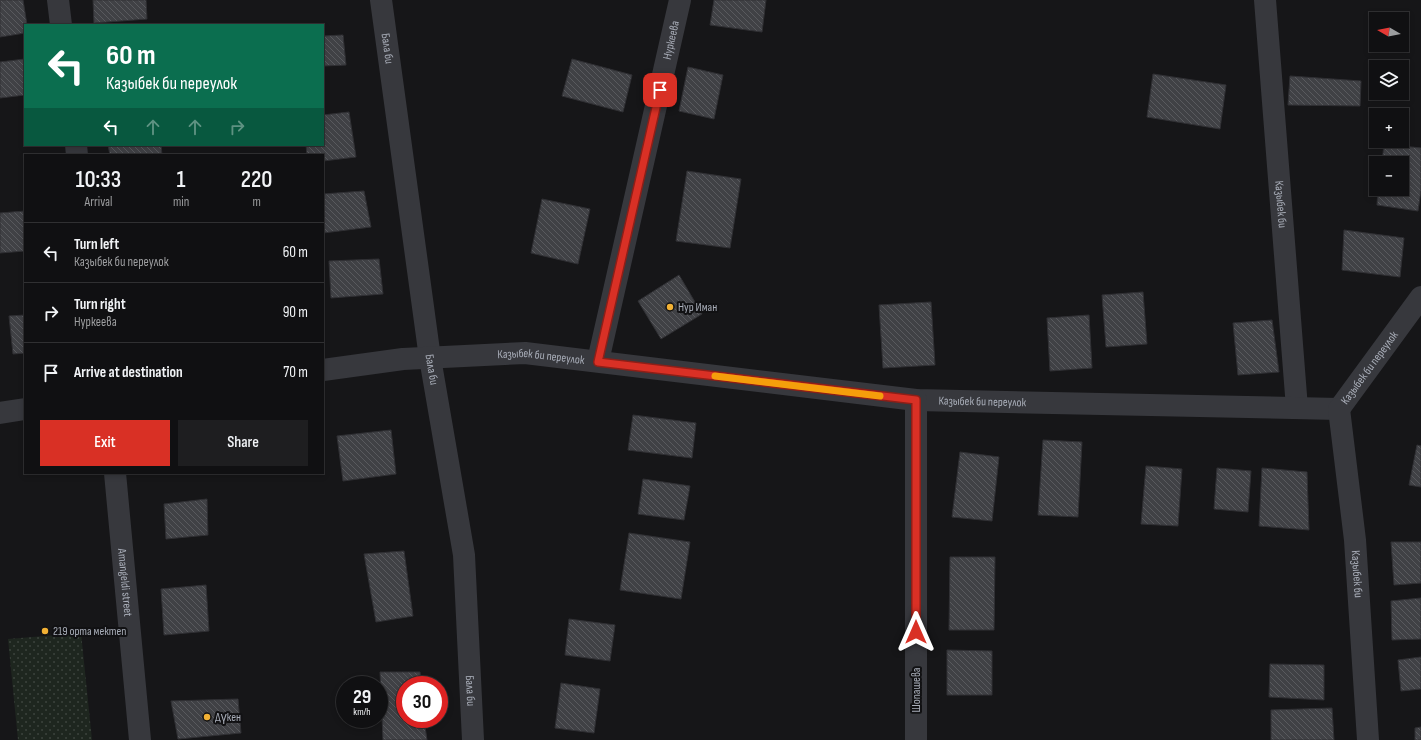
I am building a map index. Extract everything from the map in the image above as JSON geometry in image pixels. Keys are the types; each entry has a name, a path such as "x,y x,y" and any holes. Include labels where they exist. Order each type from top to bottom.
{"street":[{"path":"58,0 61,24"},
{"name":"Бала би","path":"381,0 430,358 464,555 474,740"},
{"name":"Нуркеева","path":"598,362 680,0"},
{"name":"Казыбек би","path":"1265,0 1297,408"},
{"name":"Казыбек би переулок","path":"324,370 403,359 525,353 916,400 1339,410 1421,297"},
{"name":"Шопашева","path":"916,400 916,740"},
{"path":"0,413 24,409"},
{"name":"Казыбек би","path":"1339,410 1354,540 1368,740"},
{"name":"Amangeldi street","path":"115,474 140,740"}],"shaded area":[{"path":"81,633 92,740 18,740 8,639"}],"building":[{"path":"0,0 23,0 27,24 24,24 24,33 0,37"},
{"path":"93,0 146,0 147,19 94,23"},
{"path":"714,0 766,0 762,32 710,25"},
{"path":"343,35 346,65 324,66 324,36"},
{"path":"24,59 24,95 0,98 0,62"},
{"path":"572,59 632,75 623,112 562,96"},
{"path":"688,67 723,75 714,119 679,111"},
{"path":"1153,74 1226,85 1220,129 1147,117"},
{"path":"1290,76 1361,81 1360,106 1288,105"},
{"path":"349,112 356,157 324,161 324,154 307,154 306,146 324,146 324,115"},
{"path":"108,146 161,146 162,154 110,154"},
{"path":"1409,147 1421,148 1421,190 1418,211 1377,205 1378,196 1409,196 1409,156 1383,156 1384,148 1409,148"},
{"path":"687,171 741,179 730,248 676,241"},
{"path":"364,191 371,227 324,233 324,194"},
{"path":"542,199 590,209 578,264 531,253"},
{"path":"24,211 24,251 0,253 0,213"},
{"path":"1344,230 1404,238 1400,277 1342,270"},
{"path":"379,259 383,294 331,298 329,261"},
{"name":"Нур Иман","path":"679,275 702,314 661,339 638,301"},
{"path":"1143,292 1147,344 1106,347 1102,295"},
{"path":"931,302 935,365 883,368 879,305"},
{"path":"24,315 24,353 13,354 9,316"},
{"path":"1089,315 1092,368 1050,371 1047,318"},
{"path":"1272,320 1279,372 1238,375 1233,323"},
{"path":"633,415 696,423 692,458 628,450"},
{"path":"391,430 396,474 343,481 337,436"},
{"path":"1043,440 1082,442 1078,517 1038,515"},
{"path":"1417,445 1421,446 1421,487 1409,485"},
{"path":"960,452 999,457 992,521 952,517"},
{"path":"1146,466 1182,469 1178,526 1141,524"},
{"path":"1217,468 1251,471 1248,512 1214,509"},
{"path":"1262,468 1307,472 1309,530 1259,526"},
{"path":"643,479 690,486 684,520 638,514"},
{"path":"207,499 208,535 166,539 164,504"},
{"path":"629,533 690,542 681,599 620,590"},
{"path":"1391,542 1421,542 1421,583 1394,585"},
{"path":"404,551 413,616 376,622 364,554"},
{"path":"950,557 995,557 994,630 949,630"},
{"path":"206,585 209,631 164,635 161,589"},
{"path":"1421,598 1421,639 1392,640 1391,601"},
{"path":"569,619 615,625 610,661 565,655"},
{"path":"947,650 992,651 992,695 947,695"},
{"path":"1421,657 1421,689 1401,691 1398,660"},
{"path":"1270,664 1324,665 1324,700 1269,697"},
{"path":"380,672 420,672 420,676 396,676 396,728 425,728 427,740 383,740 382,728 388,728 388,676 380,676"},
{"path":"561,683 600,689 594,733 555,728"},
{"name":"Дүкен","path":"238,699 241,733 178,739 171,701"},
{"path":"1332,708 1334,740 1271,740 1271,710"},
{"path":"1421,727 1421,740 1415,740 1415,728"}],"slow traffic":[{"path":"715,376 880,396"}],"place":[{"name":"Нур Иман","path":"670,307"},
{"name":"219 орта мектеп","path":"45,631"},
{"name":"Дүкен","path":"207,717"}],"route":[{"path":"660,90 598,362 916,400 916,632"}]}
